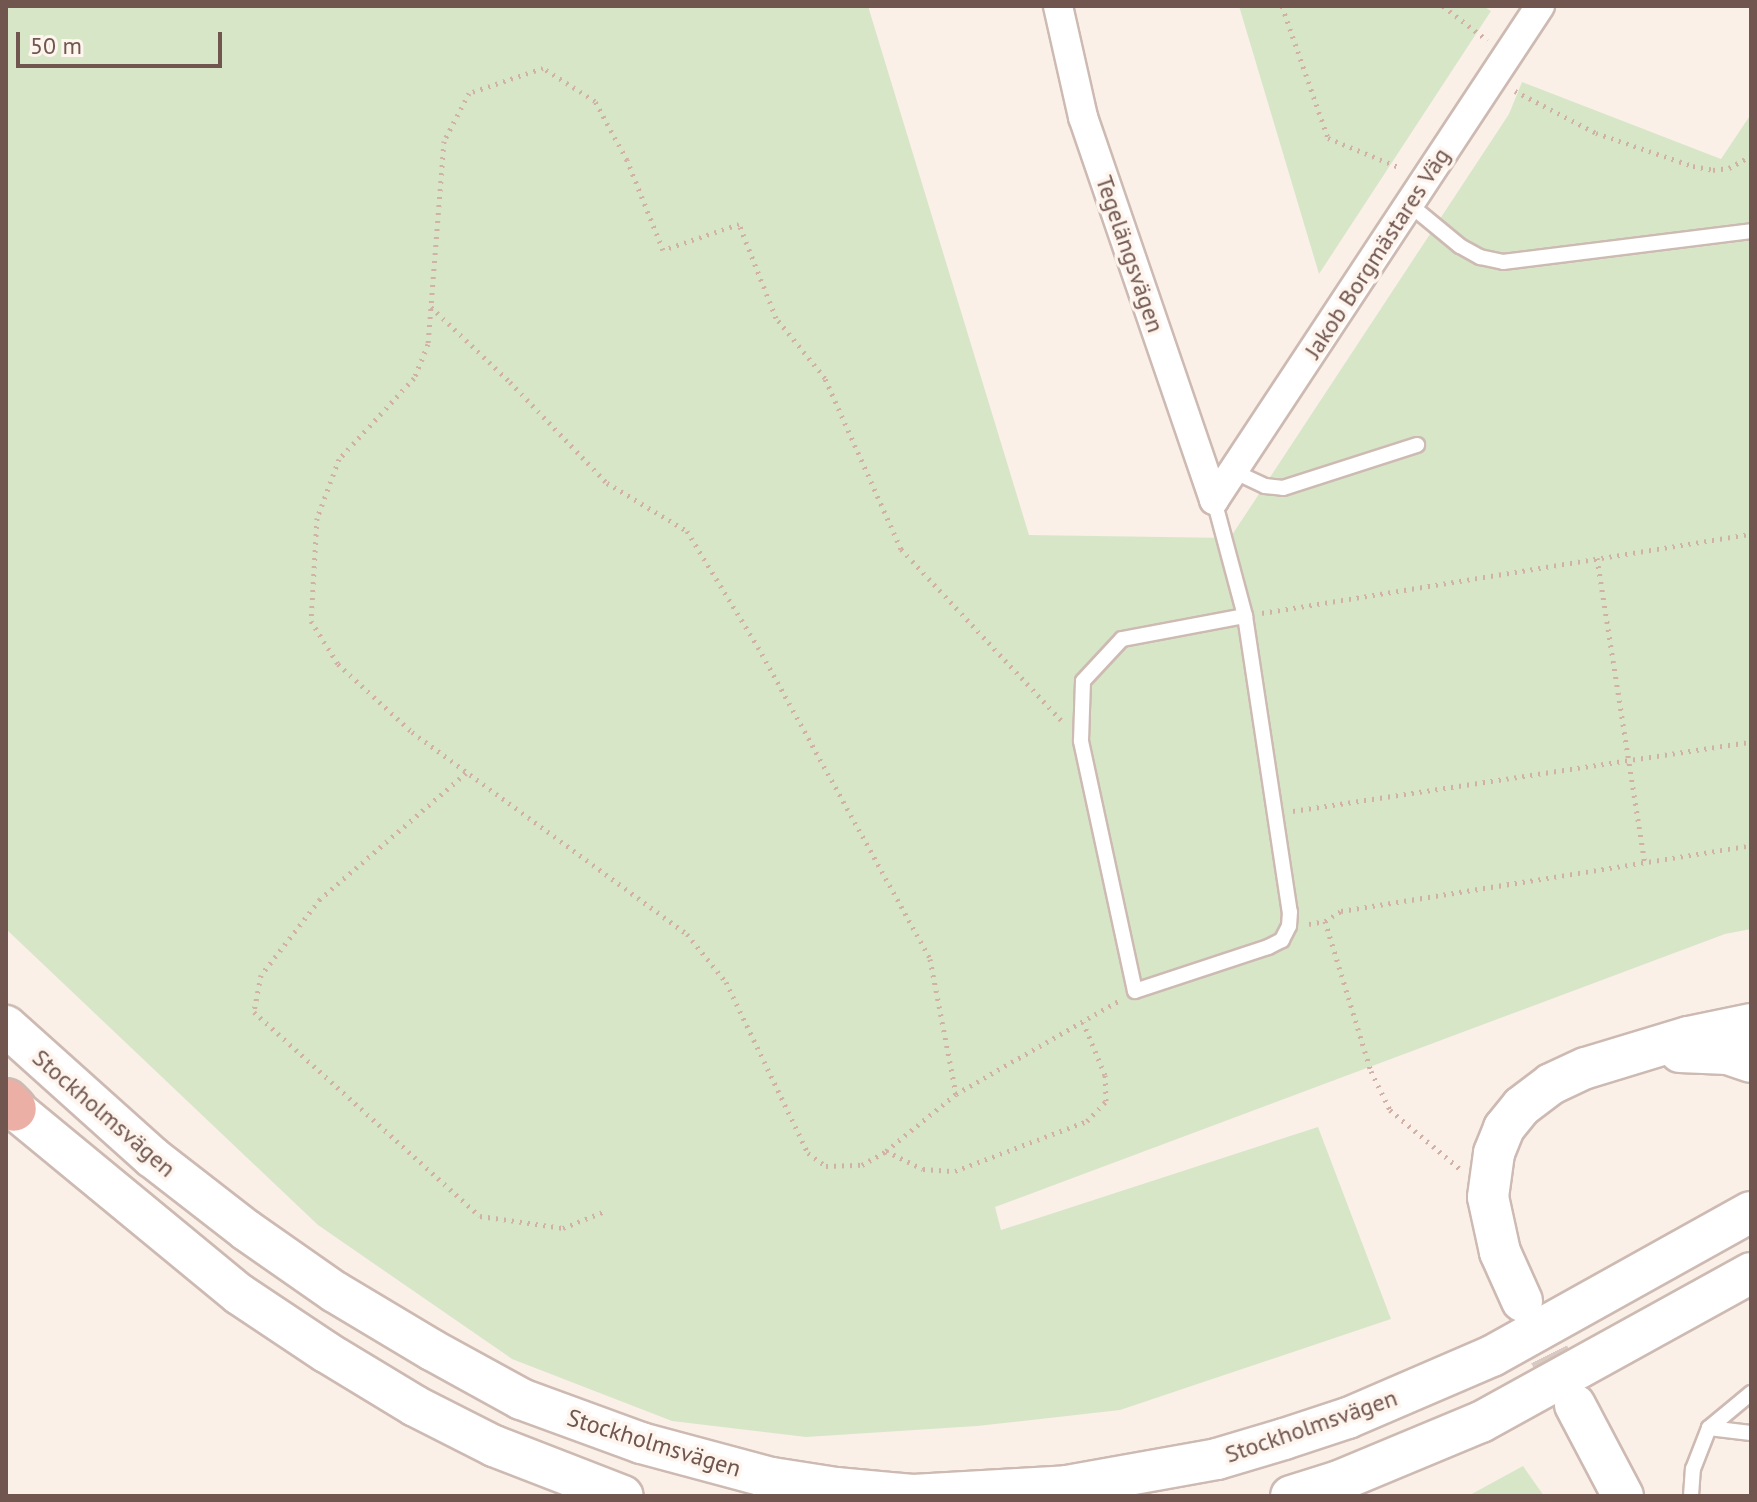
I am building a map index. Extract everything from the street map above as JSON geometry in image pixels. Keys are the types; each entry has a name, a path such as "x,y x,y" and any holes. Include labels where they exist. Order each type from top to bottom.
{"main road":[{"path":"1522,1301 1500,1252 1488,1197 1494,1153 1504,1128 1522,1106 1551,1084 1586,1068 1688,1037 1751,1024"},
{"name":"Stockholmsvägen","path":"6,1026 152,1157 246,1230 335,1292 432,1350 521,1399 641,1443 758,1475 836,1488 913,1495 1067,1486 1187,1466 1284,1439 1348,1418 1492,1356 1750,1212"},
{"path":"1632,1055 1689,1052 1728,1054 1751,1062"},
{"path":"9,1104 214,1275 326,1352 415,1406 494,1446 623,1496"},
{"path":"1291,1496 1339,1481 1481,1422 1751,1273"},
{"path":"1575,1405 1623,1496"}],"street":[{"name":"Tegelängsvägen","path":"1058,6 1083,117 1214,500"},
{"name":"Jakob Borgmästares Väg","path":"1214,500 1540,6"}],"lane":[{"path":"1409,204 1460,246 1480,257 1503,262 1751,231"},
{"path":"1233,471 1265,486 1283,488 1417,445"},
{"path":"1214,500 1245,616 1290,912 1282,940 1135,991 1081,741 1083,681 1122,639 1245,616"},
{"path":"1691,1496 1693,1469 1709,1428 1751,1393"},
{"path":"1709,1428 1751,1433"}],"path":[{"path":"1282,6 1328,138 1427,178"},
{"path":"1443,6 1507,56"},
{"path":"1081,741 901,549 825,378 776,318 739,224 663,250 627,160 595,101 543,68 469,93 444,141 428,344 414,378 339,459 317,518 311,621 338,664 412,732 687,934 726,982 808,1153 826,1166 862,1165 886,1151 956,1094 1135,991"},
{"path":"1492,79 1596,133 1693,166 1713,170 1729,168 1751,156"},
{"path":"431,306 510,382 607,483 687,531 758,647 930,959 956,1094"},
{"path":"1245,616 1751,534"},
{"path":"1597,558 1645,863"},
{"path":"1276,814 1751,742"},
{"path":"466,773 320,899 261,975 254,1012 480,1216 563,1228 603,1212"},
{"path":"1464,1172 1390,1110 1371,1071 1325,921 1341,911 1751,845"},
{"path":"886,1151 923,1169 955,1171 1087,1121 1106,1101 1105,1075 1083,1022"}],"green space":[{"path":"6,6 868,6 1029,535 1230,538 1509,114 1522,82 1721,159 1751,114 1751,929 1725,934 995,1207 1001,1230 1318,1127 1391,1319 1120,1410 977,1426 806,1437 672,1421 512,1359 318,1225 6,929"},
{"path":"1239,6 1483,6 1491,11 1319,274"},
{"path":"1523,1466 1544,1496 1468,1496"}],"tunnel":[{"path":"1522,1301 1575,1405"}]}
